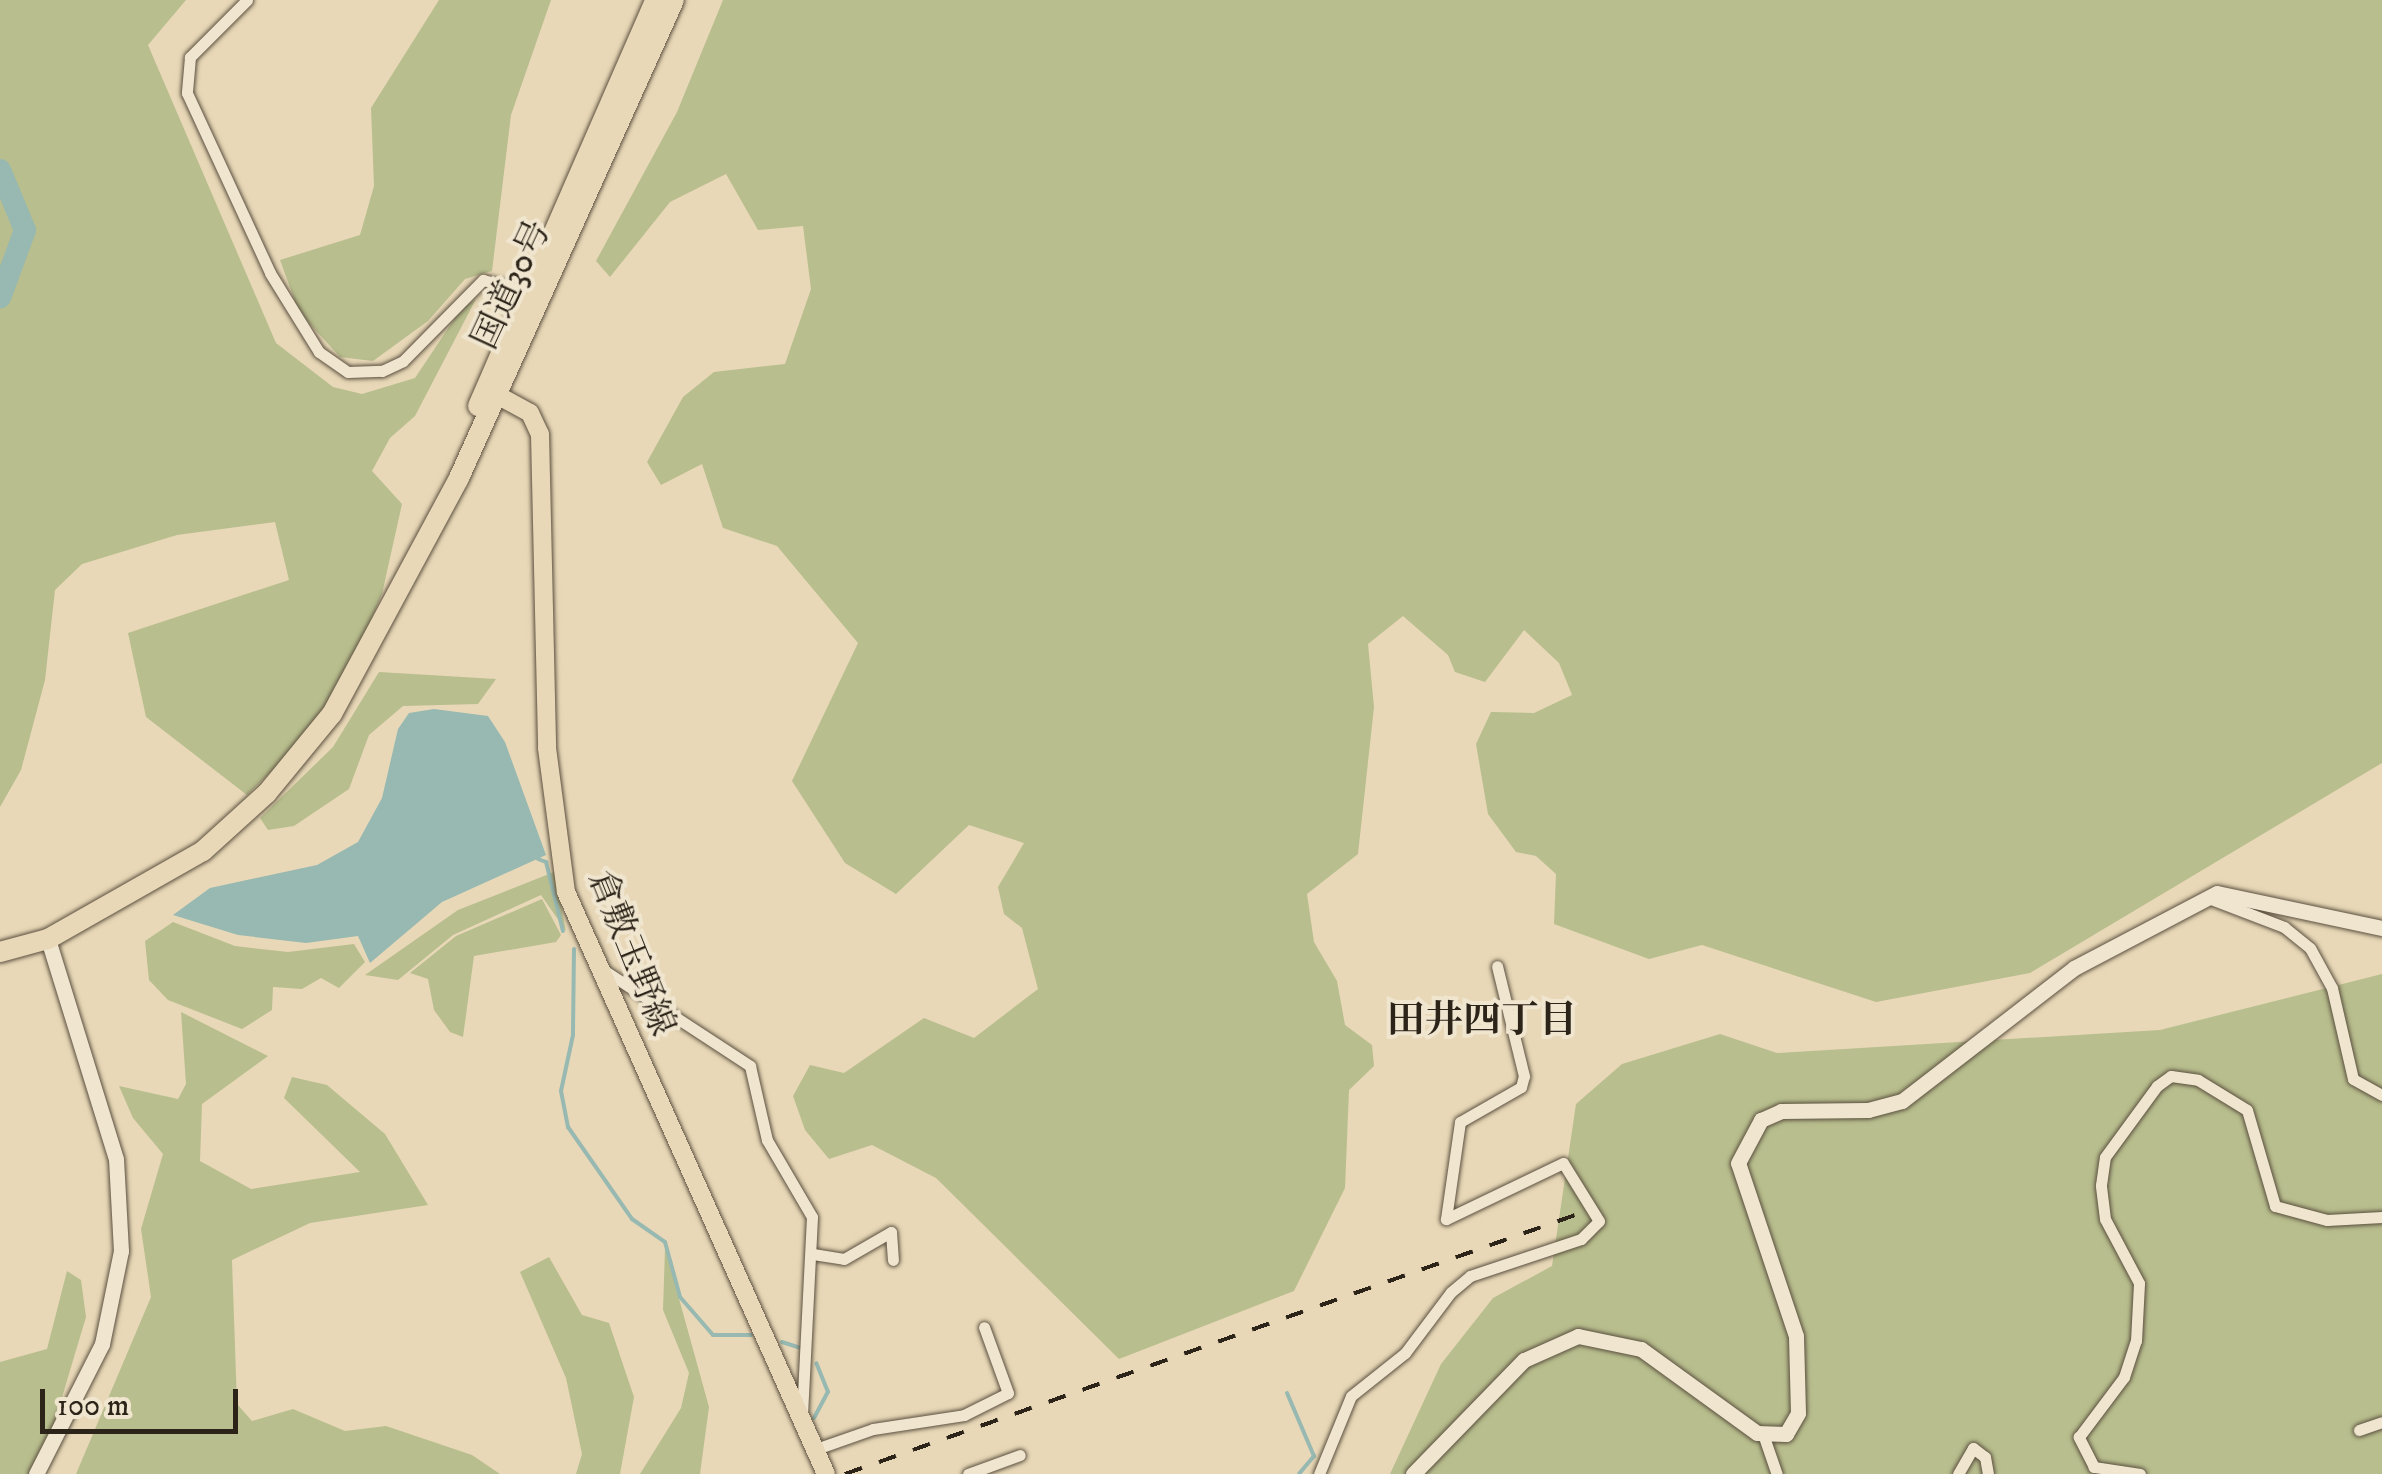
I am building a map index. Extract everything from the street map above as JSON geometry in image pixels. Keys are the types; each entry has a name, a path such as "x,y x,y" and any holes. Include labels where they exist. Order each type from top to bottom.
{"highway":[{"name":"国道30号","path":"536,294 655,0"},
{"name":"国道30号","path":"0,952 48,939 175,869 267,792 332,714 399,592 674,0"}],"main road":[{"name":"倉敷玉野線","path":"492,391 530,413 540,434 547,748 566,892 826,1474"}],"street":[{"path":"247,0 190,56 187,93 270,273 320,352 348,372 382,370 403,361 483,280 536,294"},
{"path":"1764,1437 1795,1424 1799,1376 1790,1314 1739,1173 1740,1150 1753,1128 1781,1111 1868,1110 1902,1101 2074,968 2206,897 2241,893 2344,924 2382,928"},
{"path":"2206,897 2284,927 2310,948 2332,988 2353,1078 2382,1094"},
{"path":"36,1474 102,1344 121,1251 116,1159 48,939"},
{"path":"1319,1474 1330,1431 1351,1396 1405,1353 1451,1292 1470,1276 1581,1239 1599,1221 1564,1163 1446,1219 1460,1122 1521,1087 1524,1076 1498,966"},
{"path":"598,967 750,1066 766,1140 812,1216 802,1415"},
{"path":"2140,1474 2094,1467 2079,1437 2124,1378 2136,1341 2139,1284 2104,1220 2101,1185 2105,1157 2144,1100 2171,1076 2198,1080 2248,1110 2274,1206 2314,1219 2382,1217"},
{"path":"813,1254 844,1259 891,1232 894,1260"},
{"path":"816,1450 873,1429 964,1415 1008,1393 984,1327"},
{"path":"1413,1474 1524,1360 1578,1336 1641,1349 1764,1437 1777,1474"},
{"path":"2360,1430 2382,1422"},
{"path":"1958,1474 1973,1448 1985,1457 1988,1474"},
{"path":"968,1474 1020,1455"}],"green space":[{"path":"0,0 186,0 148,45 276,343 333,387 362,394 415,378 461,309 476,299 415,416 390,438 372,471 402,504 382,594 345,681 297,747 247,795 146,717 128,633 289,580 275,522 177,535 82,564 55,590 45,680 21,770 0,807"},
{"path":"439,0 551,0 511,115 492,271 465,279 428,321 373,361 340,357 299,312 280,260 360,235 374,186 371,108"},
{"path":"723,0 2382,0 2382,763 2030,973 1876,1002 1702,945 1649,959 1554,924 1556,874 1536,856 1516,852 1488,814 1476,744 1491,712 1534,713 1572,695 1559,663 1524,630 1485,682 1455,672 1448,655 1403,616 1368,644 1374,707 1358,854 1307,894 1314,942 1337,981 1345,1025 1372,1045 1374,1066 1349,1090 1345,1188 1294,1291 1119,1359 936,1178 872,1145 829,1159 805,1130 793,1096 810,1065 844,1073 924,1018 974,1038 1038,989 1022,928 1004,914 998,887 1024,843 969,825 896,894 845,863 792,781 858,643 777,546 723,528 702,464 661,485 647,462 683,397 714,372 785,364 811,289 803,226 758,230 726,174 670,202 610,277 596,261 677,112"},
{"path":"379,672 496,679 478,704 403,706 369,735 349,789 294,826 268,830 260,818 333,747"},
{"path":"554,872 566,931 541,895 453,935 398,980 365,975 458,910"},
{"path":"542,899 561,935 556,942 474,956 463,1037 450,1032 434,1010 428,979 410,973 456,936"},
{"path":"173,922 235,946 288,952 354,944 365,962 339,988 321,978 302,989 273,987 272,1010 242,1029 168,1000 149,980 145,941"},
{"path":"2382,974 2382,1474 1390,1474 1441,1364 1493,1298 1552,1266 1576,1104 1622,1064 1720,1034 1777,1053 2160,1030"},
{"path":"181,1012 268,1056 202,1104 200,1161 251,1189 360,1172 284,1098 292,1077 327,1085 385,1134 428,1205 310,1223 232,1260 237,1404 252,1421 293,1409 345,1431 386,1426 472,1455 500,1474 76,1474 151,1297 141,1229 163,1154 133,1118 119,1086 178,1099 186,1084"},
{"path":"665,1248 709,1407 700,1474 640,1474 681,1408 689,1373 663,1310"},
{"path":"549,1257 582,1315 609,1323 634,1397 620,1474 576,1474 582,1454 566,1378 520,1272"},
{"path":"67,1271 81,1280 86,1317 51,1434 29,1474 0,1474 0,1362 47,1349"}],"water":[{"path":"434,709 488,716 505,742 546,855 442,902 370,963 358,936 306,943 238,935 173,915 210,888 317,865 358,842 382,798 398,729 409,713"}],"waterway":[{"path":"0,170 25,230 0,298"},
{"path":"538,859 546,862 563,931"},
{"path":"574,949 573,1035 561,1091 568,1127 632,1219 665,1242 680,1297 713,1335 751,1335"},
{"path":"782,1342 801,1348"},
{"path":"814,1418 828,1392 816,1363"},
{"path":"1287,1393 1314,1456 1299,1474"}],"railway":[{"path":"845,1474 1575,1215"}],"district":[{"name":"田井四丁目","path":"1482,1022"}]}
